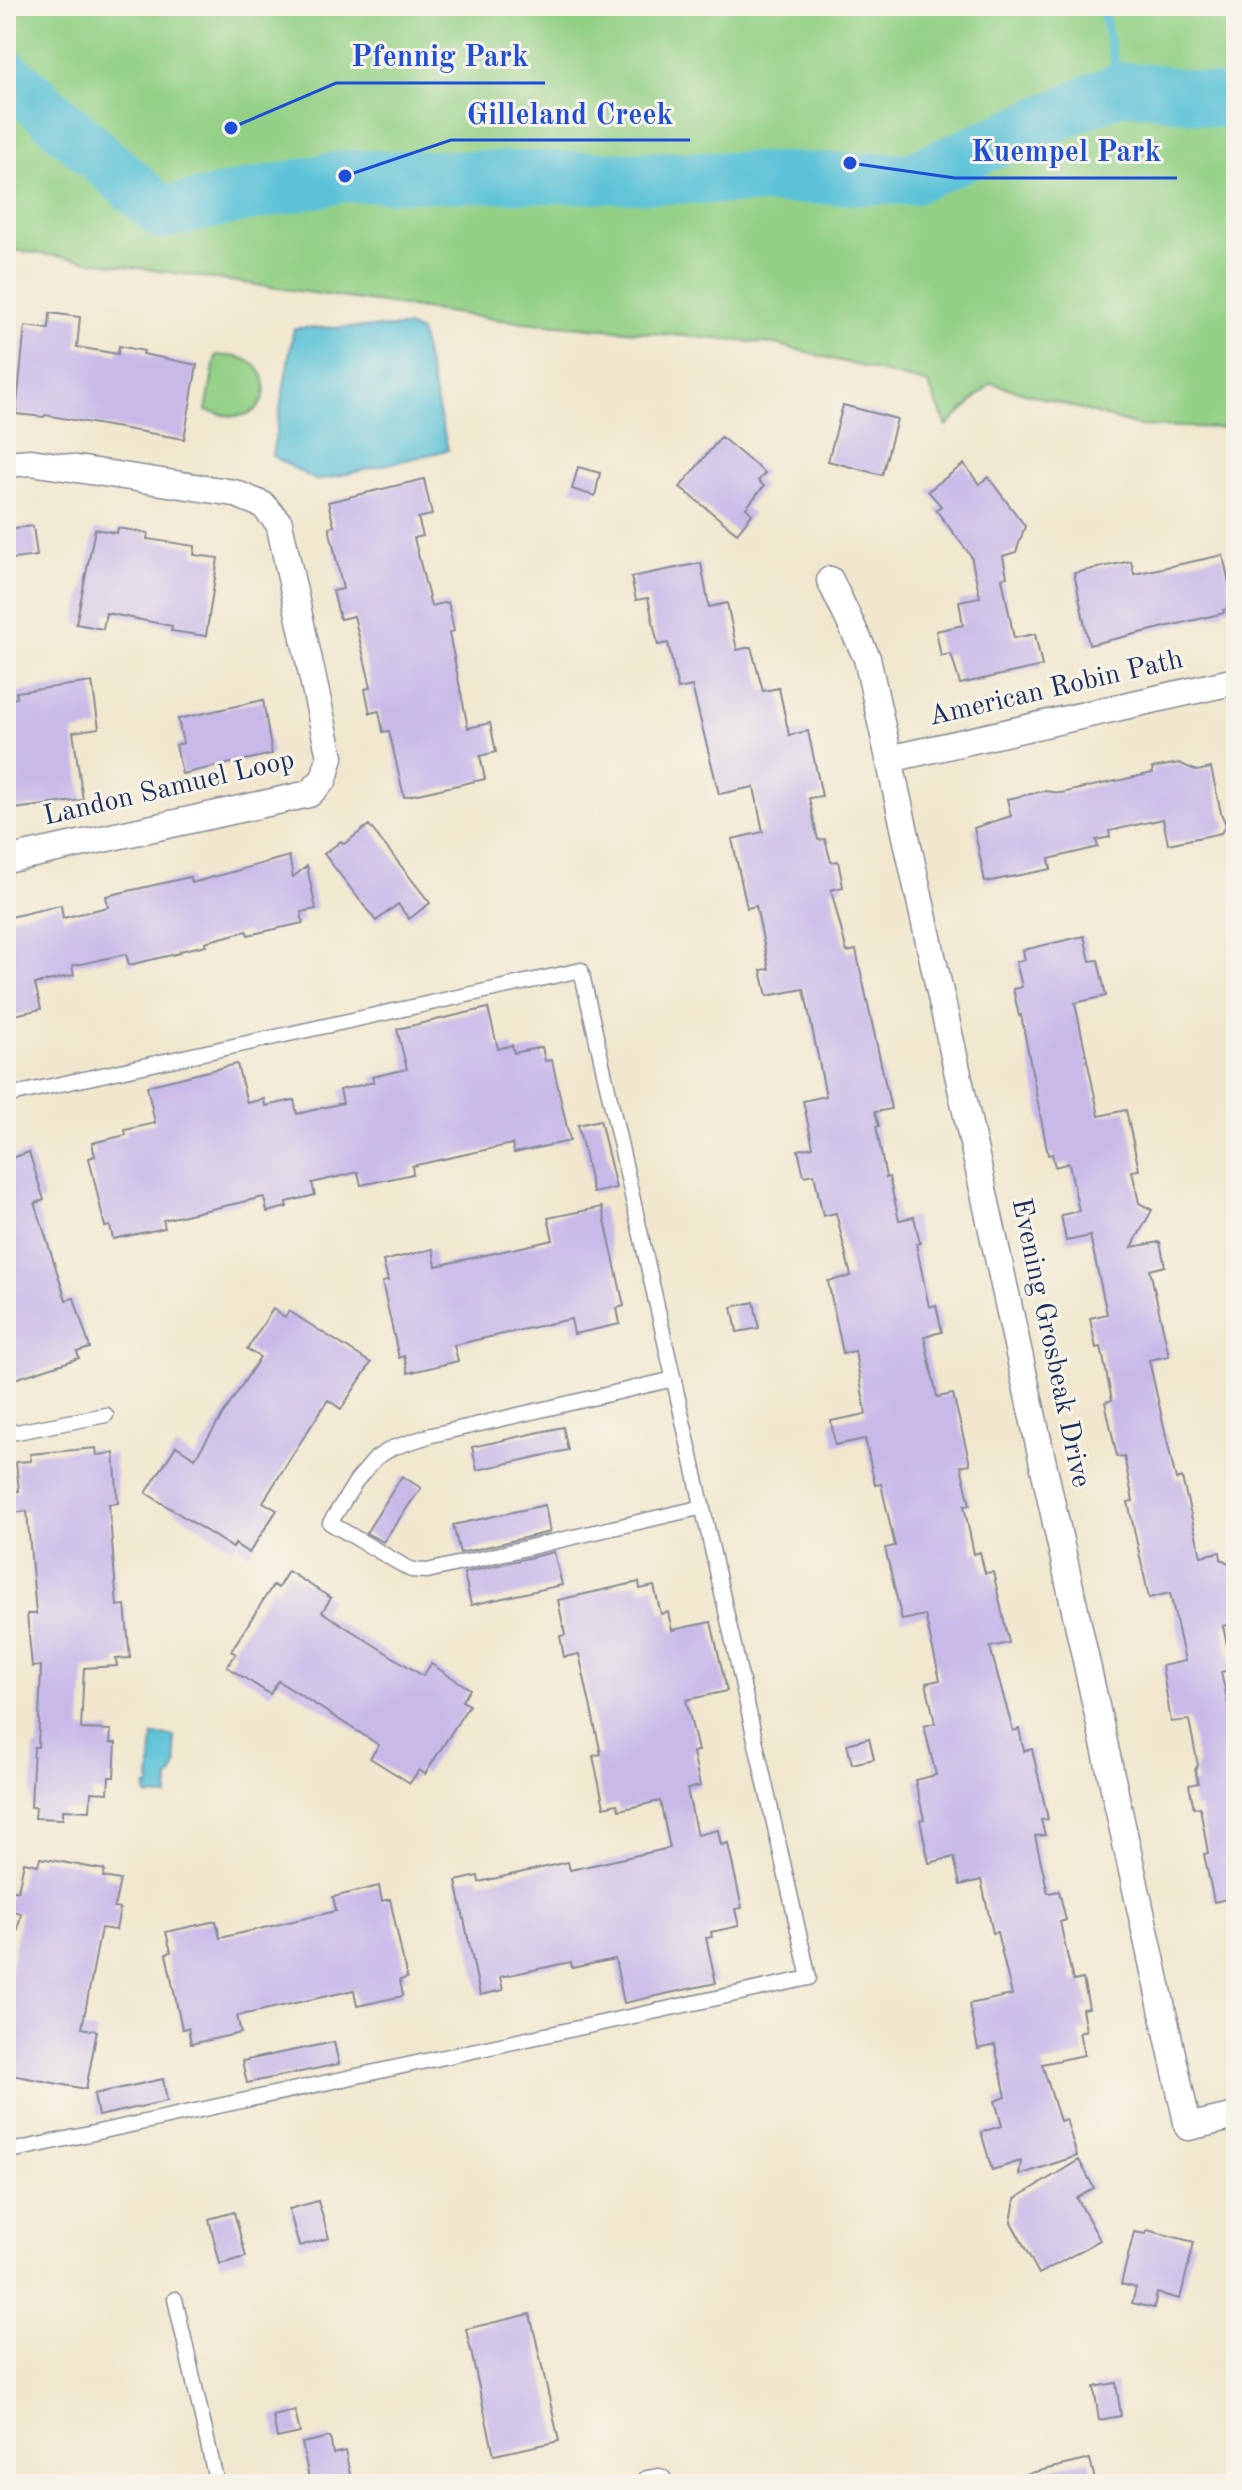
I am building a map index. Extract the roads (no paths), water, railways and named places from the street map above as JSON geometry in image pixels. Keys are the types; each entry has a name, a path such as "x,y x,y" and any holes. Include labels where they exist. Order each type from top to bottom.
{"street":[{"name":"Landon Samuel Loop","path":"6,464 31,462 234,493 263,505 279,523 330,757 324,779 309,794 6,860"},
{"name":"Evening Grosbeak Drive","path":"830,580 867,658 1188,2127 1236,2116"},
{"name":"American Robin Path","path":"889,759 1236,681"}],"lane":[{"path":"6,1096 581,970 809,1978 6,2152"},
{"path":"674,1379 432,1435 392,1448 376,1458 357,1480 330,1523 400,1565 411,1570 427,1571 703,1507"},
{"path":"6,1434 106,1415"},
{"path":"175,2299 217,2484"}],"water":[{"path":"409,327 420,332 448,450 317,481 272,456 294,328"},
{"path":"153,1735 174,1736 176,1765 169,1779 168,1797 146,1796 146,1787 150,1787"}],"waterway":[{"path":"1102,6 1120,88"},
{"path":"6,74 162,213 345,176 910,179 1120,88 1153,90 1236,104"}],"place":[{"name":"Pfennig Park","path":"231,128"},
{"name":"Kuempel Park","path":"850,163"},
{"name":"Gilleland Creek","path":"345,176"}]}
